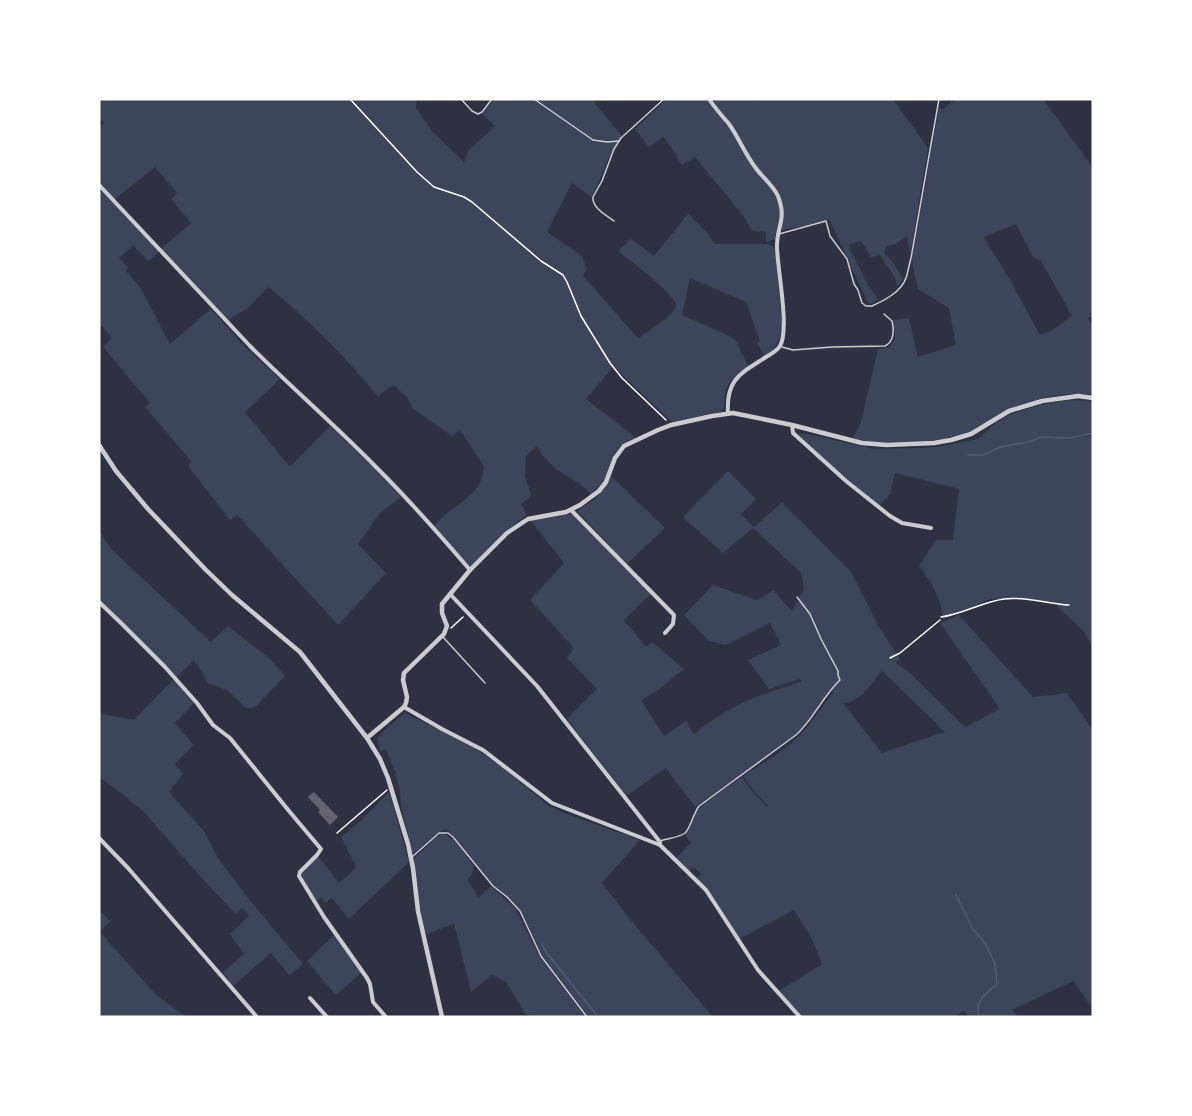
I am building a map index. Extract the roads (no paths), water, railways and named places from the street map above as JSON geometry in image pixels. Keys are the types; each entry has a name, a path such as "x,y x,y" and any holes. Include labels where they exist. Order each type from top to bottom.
{"street":[{"path":"709,99 729,125 755,168 777,194 782,217 777,243 784,332 780,346 773,354 747,369 730,387 728,413"},
{"path":"99,185 250,346 378,469 470,570"},
{"path":"367,738 404,707 407,697 403,680 404,673 446,631 447,623 441,606 470,570 507,533 522,522 534,517 571,510 587,500 603,486 615,458 624,446 658,430 728,413 862,443 902,445 951,441 971,434 1009,411 1042,401 1078,396 1093,398"},
{"path":"792,426 793,433 846,481 890,516 902,523 931,528"},
{"path":"99,445 116,471 148,509 206,570 300,652 367,738 380,759 392,786 411,858 419,918 442,1017"},
{"path":"571,510 674,615 673,624 665,633"},
{"path":"450,594 537,686 660,843 706,890 758,970 800,1017"},
{"path":"99,602 165,667 213,725 234,741 321,849 299,876 367,978 373,1002 386,1017"},
{"path":"404,707 483,750 552,803 660,843"},
{"path":"99,838 128,868 257,1017"},
{"path":"310,998 327,1017"}],"lane":[{"path":"461,99 476,114 482,112 492,99"},
{"path":"534,99 593,140 619,141"},
{"path":"614,221 594,205 592,199 619,141 664,99"},
{"path":"779,234 826,221 830,236 844,254 864,305 872,306 895,293 906,278 911,258 939,99"},
{"path":"780,346 793,350 885,346 891,341 893,332 892,321 884,315"},
{"path":"660,843 684,834 699,806 796,735 840,680 838,671 810,614 797,597"},
{"path":"441,636 485,683"},
{"path":"411,858 440,833 448,833 453,837 490,883 520,911 541,956 587,1017"}],"waterway":[{"path":"968,455 983,455 1001,447 1041,437 1069,438 1093,433"},
{"path":"956,895 972,928 986,944 995,964 997,984 985,994 980,1002 979,1017"},
{"path":"542,944 598,1017"}]}
